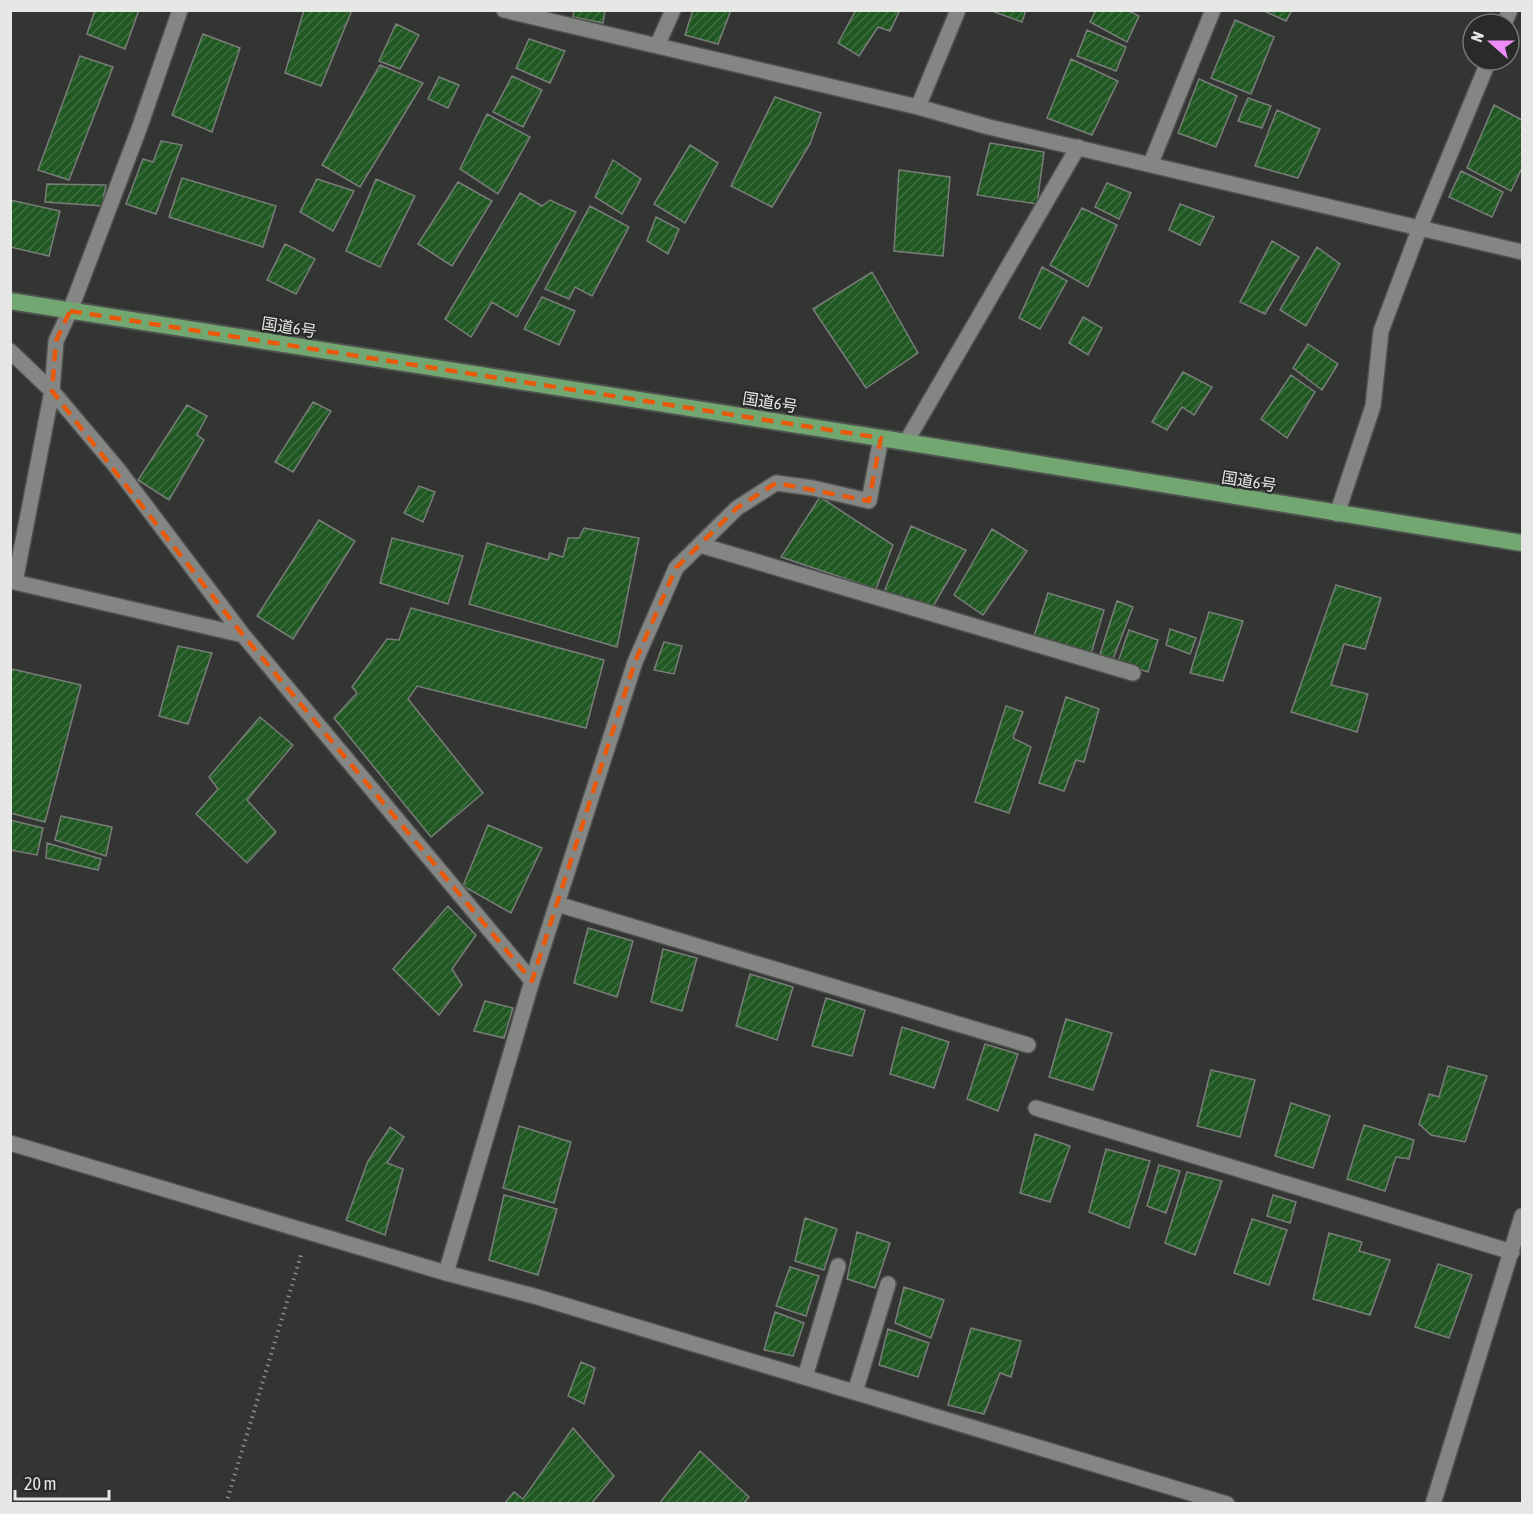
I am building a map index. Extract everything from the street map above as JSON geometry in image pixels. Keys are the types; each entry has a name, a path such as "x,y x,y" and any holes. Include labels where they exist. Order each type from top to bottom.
{"highway":[{"name":"国道6号","path":"10,301 906,442 1522,543"}],"street":[{"path":"180,10 139,129 70,311 56,341 52,391 13,582 243,635"},
{"path":"504,10 543,15 657,46 918,107 989,127 1522,252"},
{"path":"657,46 673,10"},
{"path":"918,107 958,10"},
{"path":"1150,164 1213,10"},
{"path":"1337,514 1373,406 1381,331 1420,227 1484,72"},
{"path":"906,442 1078,147"},
{"path":"10,351 52,391 117,468 243,635 532,981"},
{"path":"446,1273 532,981 635,662 676,568 737,508 776,483 813,488 869,501 880,438"},
{"path":"700,545 1132,673"},
{"path":"557,904 1028,1045"},
{"path":"1036,1108 1512,1252"},
{"path":"10,1143 446,1273 534,1296 1227,1503"},
{"path":"1432,1503 1522,1216"},
{"path":"805,1377 838,1266"},
{"path":"855,1392 888,1284"}],"path":[{"path":"225,1503 308,1231"}],"highlighted area":[{"path":"70,311 881,438 869,501 776,483 737,508 676,568 635,662 532,981 243,635 52,391 56,341"}],"building":[{"path":"95,10 139,10 125,49 87,34"},
{"path":"304,10 352,10 321,86 285,73"},
{"path":"574,10 605,10 603,23 573,17"},
{"path":"693,10 731,10 718,44 685,35"},
{"path":"856,10 900,10 890,31 878,27 859,56 838,43"},
{"path":"989,10 1026,10 1022,22"},
{"path":"1096,10 1127,10 1139,16 1127,42 1090,22"},
{"path":"1262,10 1292,10 1286,21"},
{"path":"1235,20 1274,37 1251,94 1211,78"},
{"path":"396,24 419,35 400,69 379,61"},
{"path":"1087,30 1126,47 1116,71 1077,56"},
{"path":"203,34 240,48 212,132 172,115"},
{"path":"529,39 565,51 550,83 516,68"},
{"path":"80,56 113,67 69,180 38,170"},
{"path":"1071,59 1118,81 1092,135 1047,118"},
{"path":"380,65 423,83 360,187 322,165"},
{"path":"512,76 542,90 523,127 493,112"},
{"path":"439,77 459,85 448,108 428,99"},
{"path":"1199,79 1237,96 1216,147 1178,133"},
{"path":"775,97 821,113 810,144 772,207 731,186"},
{"path":"1248,98 1271,106 1262,128 1238,121"},
{"path":"1494,105 1522,120 1522,168 1511,191 1467,168"},
{"path":"1277,110 1320,129 1298,178 1255,166"},
{"path":"487,114 530,137 498,194 460,169"},
{"path":"161,141 182,145 156,214 126,204 143,159 153,162"},
{"path":"990,143 1044,152 1037,204 977,195"},
{"path":"690,145 718,163 685,223 654,204"},
{"path":"613,160 641,179 622,214 595,197"},
{"path":"899,170 950,177 943,256 894,251"},
{"path":"1461,171 1503,192 1492,217 1449,197"},
{"path":"182,178 276,206 263,247 169,217"},
{"path":"317,179 354,191 333,231 300,212"},
{"path":"376,179 415,196 380,267 346,251"},
{"path":"458,182 492,201 452,266 418,244"},
{"path":"1107,183 1131,193 1119,219 1095,207"},
{"path":"47,184 106,185 102,206 45,202"},
{"path":"520,193 542,206 550,200 576,212 517,317 492,302 471,337 445,319"},
{"path":"10,200 60,211 49,256 10,247"},
{"path":"1180,204 1214,217 1200,245 1169,230"},
{"path":"590,206 629,227 592,296 575,287 569,299 545,289"},
{"path":"1082,208 1117,225 1088,287 1050,265"},
{"path":"656,217 679,229 668,254 647,241"},
{"path":"1272,241 1299,257 1265,314 1240,302"},
{"path":"285,244 315,259 296,294 267,280"},
{"path":"1317,247 1340,264 1306,326 1280,310"},
{"path":"1042,267 1067,281 1040,329 1019,318"},
{"path":"872,272 918,353 866,388 813,309"},
{"path":"542,297 575,311 559,345 524,329"},
{"path":"1083,317 1102,328 1088,355 1069,343"},
{"path":"1308,344 1338,364 1322,390 1293,368"},
{"path":"1183,372 1212,387 1194,415 1182,407 1167,430 1152,422"},
{"path":"1291,375 1315,392 1287,438 1261,419"},
{"path":"313,402 331,411 293,472 275,462"},
{"path":"187,405 207,416 197,435 204,440 169,500 138,480"},
{"path":"419,486 435,492 423,522 404,513"},
{"path":"820,497 893,545 876,589 781,557"},
{"path":"319,520 355,541 293,639 257,616"},
{"path":"911,526 966,550 932,608 884,592"},
{"path":"584,528 639,538 617,647 469,604 487,543 548,560 550,553 563,557 568,538 579,538"},
{"path":"992,529 1027,551 983,615 954,595"},
{"path":"392,538 463,556 448,604 380,583"},
{"path":"1336,585 1381,598 1365,649 1344,644 1331,685 1368,694 1357,732 1291,712"},
{"path":"1048,593 1104,610 1091,654 1034,636"},
{"path":"1117,601 1133,607 1113,659 1100,654"},
{"path":"411,608 604,660 586,728 417,686 408,699 483,793 431,837 334,718 357,693 352,687 387,639 399,640"},
{"path":"1209,612 1243,621 1223,681 1190,673"},
{"path":"1170,629 1196,638 1190,654 1166,645"},
{"path":"1129,630 1158,640 1148,672 1118,662"},
{"path":"664,642 682,646 674,674 654,670"},
{"path":"178,646 212,653 188,724 159,716"},
{"path":"12,669 81,685 45,822 10,813 10,676"},
{"path":"1066,697 1099,709 1084,762 1076,760 1064,791 1039,783"},
{"path":"1006,706 1023,712 1013,738 1031,747 1009,813 975,802"},
{"path":"260,717 293,745 247,800 276,832 247,863 196,814 218,789 209,777"},
{"path":"61,816 112,827 106,856 55,840"},
{"path":"10,820 43,828 37,855 10,850"},
{"path":"488,825 542,848 511,913 463,886"},
{"path":"47,843 101,859 98,870 46,858"},
{"path":"448,906 476,935 452,969 462,985 439,1015 393,969"},
{"path":"588,928 633,941 617,997 574,983"},
{"path":"663,949 697,958 682,1011 651,1002"},
{"path":"750,974 793,987 777,1040 736,1026"},
{"path":"826,998 865,1010 852,1056 812,1046"},
{"path":"485,1001 513,1008 504,1038 474,1031"},
{"path":"1066,1019 1112,1033 1093,1090 1049,1077"},
{"path":"902,1027 949,1042 934,1088 890,1074"},
{"path":"985,1044 1018,1054 998,1111 967,1099"},
{"path":"1448,1066 1487,1076 1465,1142 1431,1135 1419,1124 1429,1094 1439,1097"},
{"path":"1211,1070 1255,1080 1240,1137 1197,1126"},
{"path":"1291,1103 1330,1116 1313,1168 1275,1156"},
{"path":"1364,1125 1414,1140 1409,1159 1396,1157 1385,1191 1347,1179"},
{"path":"519,1126 571,1142 554,1203 503,1188"},
{"path":"390,1127 404,1137 387,1163 403,1169 385,1235 346,1220 368,1161"},
{"path":"1035,1134 1070,1146 1050,1202 1020,1193"},
{"path":"1106,1149 1150,1161 1129,1228 1089,1212"},
{"path":"1159,1165 1180,1171 1166,1213 1147,1206"},
{"path":"1187,1172 1222,1181 1195,1255 1165,1243"},
{"path":"504,1195 557,1209 538,1275 489,1260"},
{"path":"1273,1195 1296,1202 1290,1223 1267,1216"},
{"path":"805,1218 837,1229 824,1270 795,1261"},
{"path":"1252,1219 1287,1230 1269,1285 1234,1273"},
{"path":"857,1232 890,1243 875,1288 847,1279"},
{"path":"1329,1233 1362,1242 1359,1251 1390,1260 1370,1315 1313,1299"},
{"path":"1438,1264 1472,1275 1449,1338 1415,1327"},
{"path":"790,1267 819,1276 806,1316 776,1306"},
{"path":"904,1287 944,1300 931,1338 895,1323"},
{"path":"775,1312 804,1323 793,1356 764,1350"},
{"path":"971,1328 1021,1341 1011,1377 1000,1373 984,1414 948,1405"},
{"path":"888,1329 929,1343 918,1377 879,1365"},
{"path":"581,1362 595,1368 584,1404 568,1396"},
{"path":"573,1428 614,1476 591,1504 504,1504 514,1492 523,1499"},
{"path":"700,1451 749,1497 743,1504 659,1504"}]}
